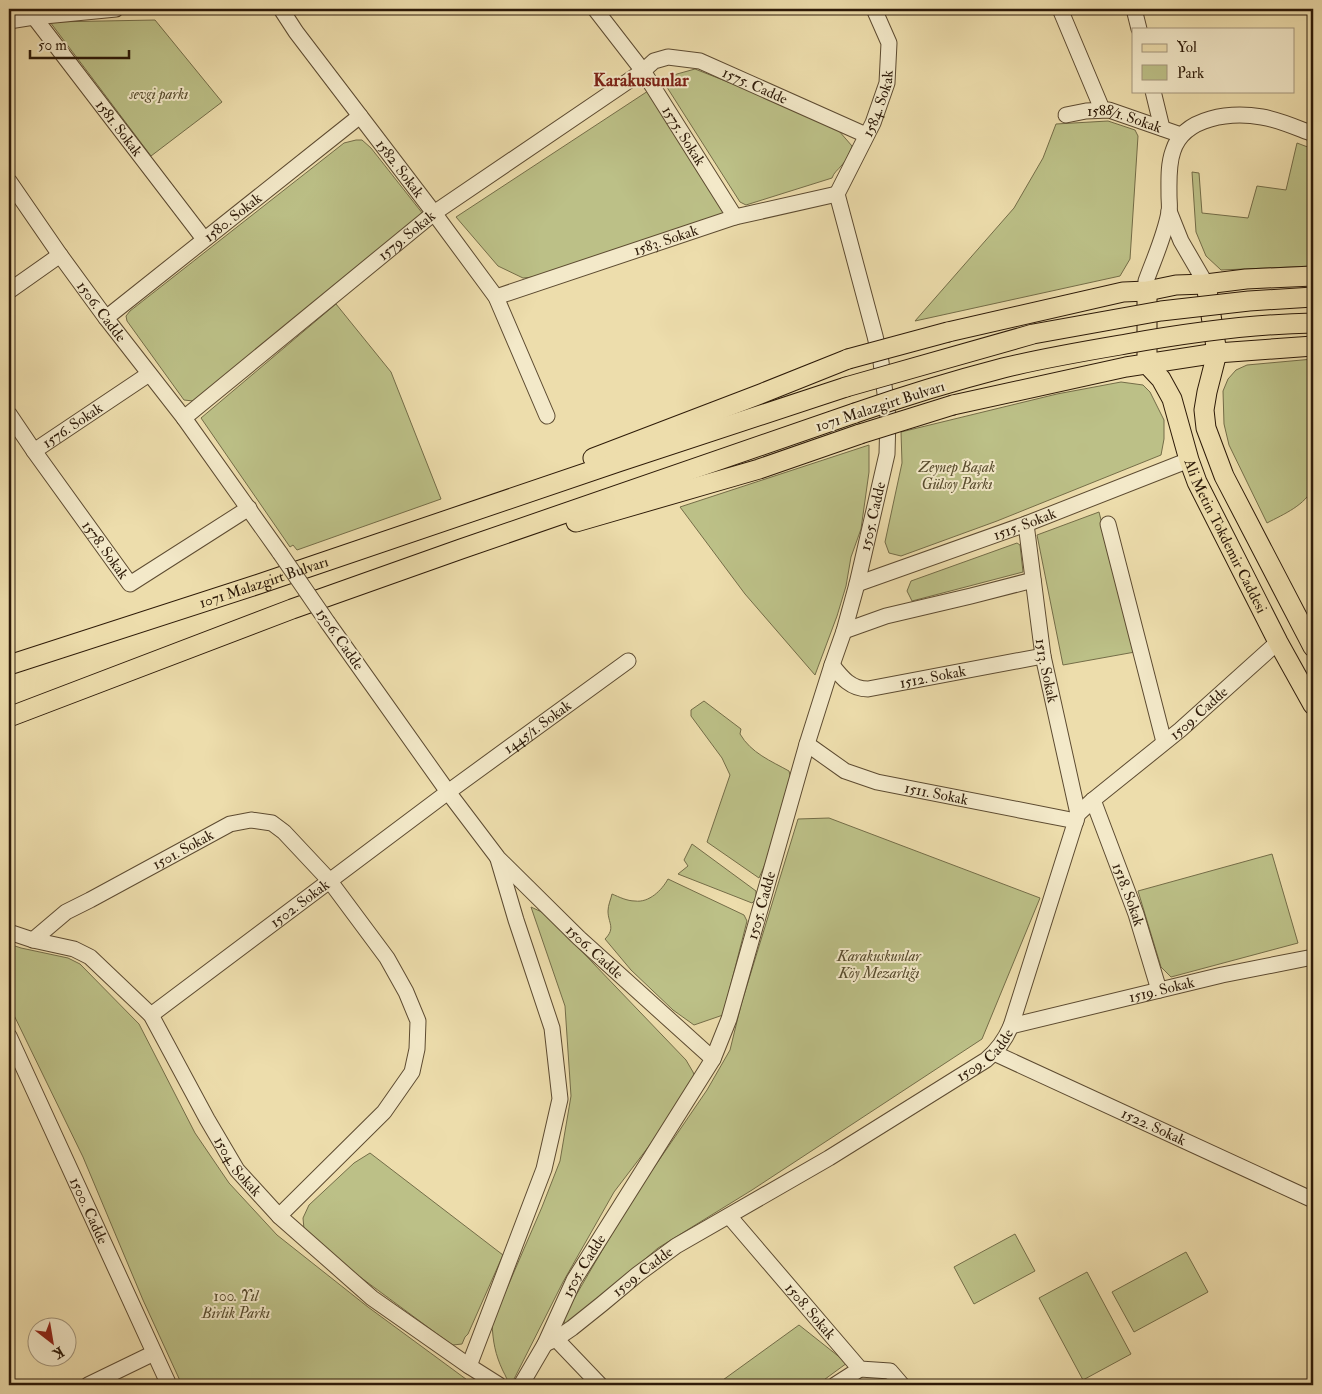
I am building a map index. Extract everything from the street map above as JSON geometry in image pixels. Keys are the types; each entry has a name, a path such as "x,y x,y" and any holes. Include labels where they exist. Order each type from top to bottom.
{"main road":[{"name":"1071 Malazgirt Bulvarı","path":"516,496 596,456 763,394 848,359 948,332 1123,292 1147,291 1246,279 1313,276"},
{"path":"1206,284 1217,354"},
{"path":"1147,291 1147,364"},
{"name":"1071 Malazgirt Bulvarı","path":"9,665 259,584 516,496 846,387 1033,334 1161,311 1249,301 1313,297"},
{"name":"1071 Malazgirt Bulvarı","path":"9,717 283,612 902,396 1004,368 1174,335 1313,323"},
{"name":"1071 Malazgirt Bulvarı","path":"460,549 525,536 759,469 860,434 953,405 1147,364 1217,354 1313,346"},
{"name":"Ali Metin Tokdemir Caddesi","path":"1217,354 1204,410 1206,428 1224,476 1309,628 1313,647"},
{"name":"Ali Metin Tokdemir Caddesi","path":"1147,364 1161,379 1172,400 1197,482 1278,642 1313,705"}],"street":[{"path":"9,21 116,9"},
{"name":"1582. Sokak","path":"281,9 296,32 496,297 547,416"},
{"name":"1575. Sokak","path":"595,9 643,71 735,216"},
{"name":"1584. Sokak","path":"837,194 873,123 887,83 889,43 874,9"},
{"path":"1060,9 1102,109"},
{"path":"1134,9 1139,28"},
{"name":"1581. Sokak","path":"34,17 204,240"},
{"name":"1575. Cadde","path":"643,71 654,62 668,57 700,61 866,135"},
{"name":"1579. Sokak","path":"184,418 434,214 643,71"},
{"path":"1153,92 1162,128"},
{"name":"1588/1. Sokak","path":"1066,115 1102,109 1116,111 1181,135"},
{"path":"1147,291 1146,281 1169,211 1172,152 1181,135 1209,120 1226,116 1245,115 1272,119 1313,134"},
{"name":"1580. Sokak","path":"106,318 360,116"},
{"name":"1506. Cadde","path":"9,181 106,318 184,418 448,792 498,858 580,938 713,1059"},
{"name":"1583. Sokak","path":"496,297 735,216 837,194"},
{"name":"1505. Cadde","path":"521,1385 550,1341 574,1280 713,1059 729,1019 807,744 844,631 857,584 887,454 888,417 875,336 837,194"},
{"path":"1169,211 1181,241 1206,284"},
{"path":"9,291 60,255"},
{"name":"1576. Sokak","path":"9,414 34,451 149,374"},
{"name":"1578. Sokak","path":"34,451 130,584 249,508"},
{"name":"1515. Sokak","path":"857,584 1026,524 1189,460"},
{"name":"1513. Sokak","path":"1026,524 1043,656 1077,818"},
{"path":"1108,524 1164,742"},
{"path":"844,631 886,616 1033,580"},
{"name":"1509. Cadde","path":"550,1341 586,1317 638,1274 676,1246 829,1158 986,1060 994,1053 1001,1045 1011,1026 1077,818 1093,800 1180,730 1278,642"},
{"name":"1512. Sokak","path":"832,665 850,684 860,689 868,689 1043,656"},
{"name":"1445/1. Sokak","path":"448,792 628,661"},
{"name":"1511. Sokak","path":"807,744 845,771 877,782 1077,818"},
{"name":"1502. Sokak","path":"151,1015 448,792"},
{"name":"1518. Sokak","path":"1093,800 1136,914 1159,990"},
{"name":"1501. Sokak","path":"33,940 66,912 230,824 252,820 272,823 284,832 330,880 387,958 406,992 418,1021 417,1050 412,1072 384,1112 279,1216"},
{"path":"469,1366 544,1169 560,1099 552,1028 516,920 498,858"},
{"name":"1504. Sokak","path":"9,932 33,940 74,949 90,958 151,1015 236,1170 279,1216 372,1298 499,1385"},
{"name":"1519. Sokak","path":"1011,1026 1222,975 1313,957"},
{"name":"1500. Cadde","path":"9,1036 169,1385"},
{"name":"1522. Sokak","path":"994,1053 1313,1200"},
{"name":"1508. Sokak","path":"728,1216 860,1369"},
{"path":"550,1341 600,1385"},
{"path":"88,1385 154,1353"},
{"path":"835,1385 860,1369 890,1371 902,1385"}],"green space":[{"name":"sevgi parkı","path":"155,20 222,102 151,156 50,22"},
{"path":"695,69 832,123 852,146 844,163 832,178 746,205 740,202 663,81 677,74"},
{"path":"648,91 725,212 720,216 533,277 523,278 498,266 456,217"},
{"path":"1108,121 1135,130 1138,136 1130,259 1120,276 915,321 1014,208 1043,158 1056,124"},
{"path":"362,140 371,148 423,214 420,220 193,401 184,400 127,321 126,316 344,143"},
{"path":"1297,143 1313,149 1313,266 1221,270 1206,256 1196,232 1192,172 1199,173 1202,213 1248,218 1257,186 1286,190"},
{"path":"336,304 391,372 441,499 297,550 293,545 290,547 201,418"},
{"path":"1313,359 1313,487 1300,504 1267,523 1229,445 1224,424 1223,391 1228,379 1236,370 1247,365"},
{"name":"Zeynep Başak Gülsoy Parkı","path":"1121,382 1143,385 1150,392 1164,420 1164,439 1161,455 997,521 901,556 889,553 885,542 902,463 901,432 1057,394"},
{"path":"869,445 869,472 861,529 851,557 846,586 837,616 815,675 745,594 680,507"},
{"path":"1099,512 1135,652 1063,665 1037,535"},
{"path":"1017,543 1020,545 1023,572 912,601 907,591 911,581"},
{"path":"704,701 741,729 740,734 756,751 789,771 791,779 773,846 759,878 707,842 730,775 722,758 691,716 691,710"},
{"name":"Karakuskunlar Köy Mezarlığı","path":"829,818 1040,898 982,1039 752,1190 658,1248 575,1318 564,1325 565,1314 631,1201 707,1090 730,1050 741,1005 798,819"},
{"path":"692,844 756,891 756,899 752,903 678,874 688,866 684,860"},
{"path":"1272,854 1298,943 1171,977 1161,967 1138,891"},
{"path":"668,879 744,915 747,921 723,1015 694,1025 673,1010 631,970 605,939 611,928 608,911 612,894 623,899 645,900 659,891"},
{"path":"531,907 546,914 686,1060 695,1077 682,1101 614,1192 563,1282 511,1385 496,1353 492,1323 560,1161 571,1096 565,1006"},
{"name":"100. Yıl Birlik Parkı","path":"9,944 68,958 80,964 139,1024 195,1133 229,1183 277,1235 368,1307 474,1385 182,1385 143,1300 83,1157 9,1005"},
{"path":"370,1153 503,1255 462,1344 453,1345 448,1342 333,1257 304,1229 303,1218 309,1205 354,1163"},
{"path":"1015,1234 1035,1271 974,1304 954,1267"},
{"path":"1186,1252 1208,1292 1134,1332 1112,1292"},
{"path":"1087,1272 1131,1354 1083,1380 1039,1298"},
{"path":"799,1325 847,1363 817,1385 716,1385"}],"district":[{"name":"Karakusunlar","path":"641,80"}]}
